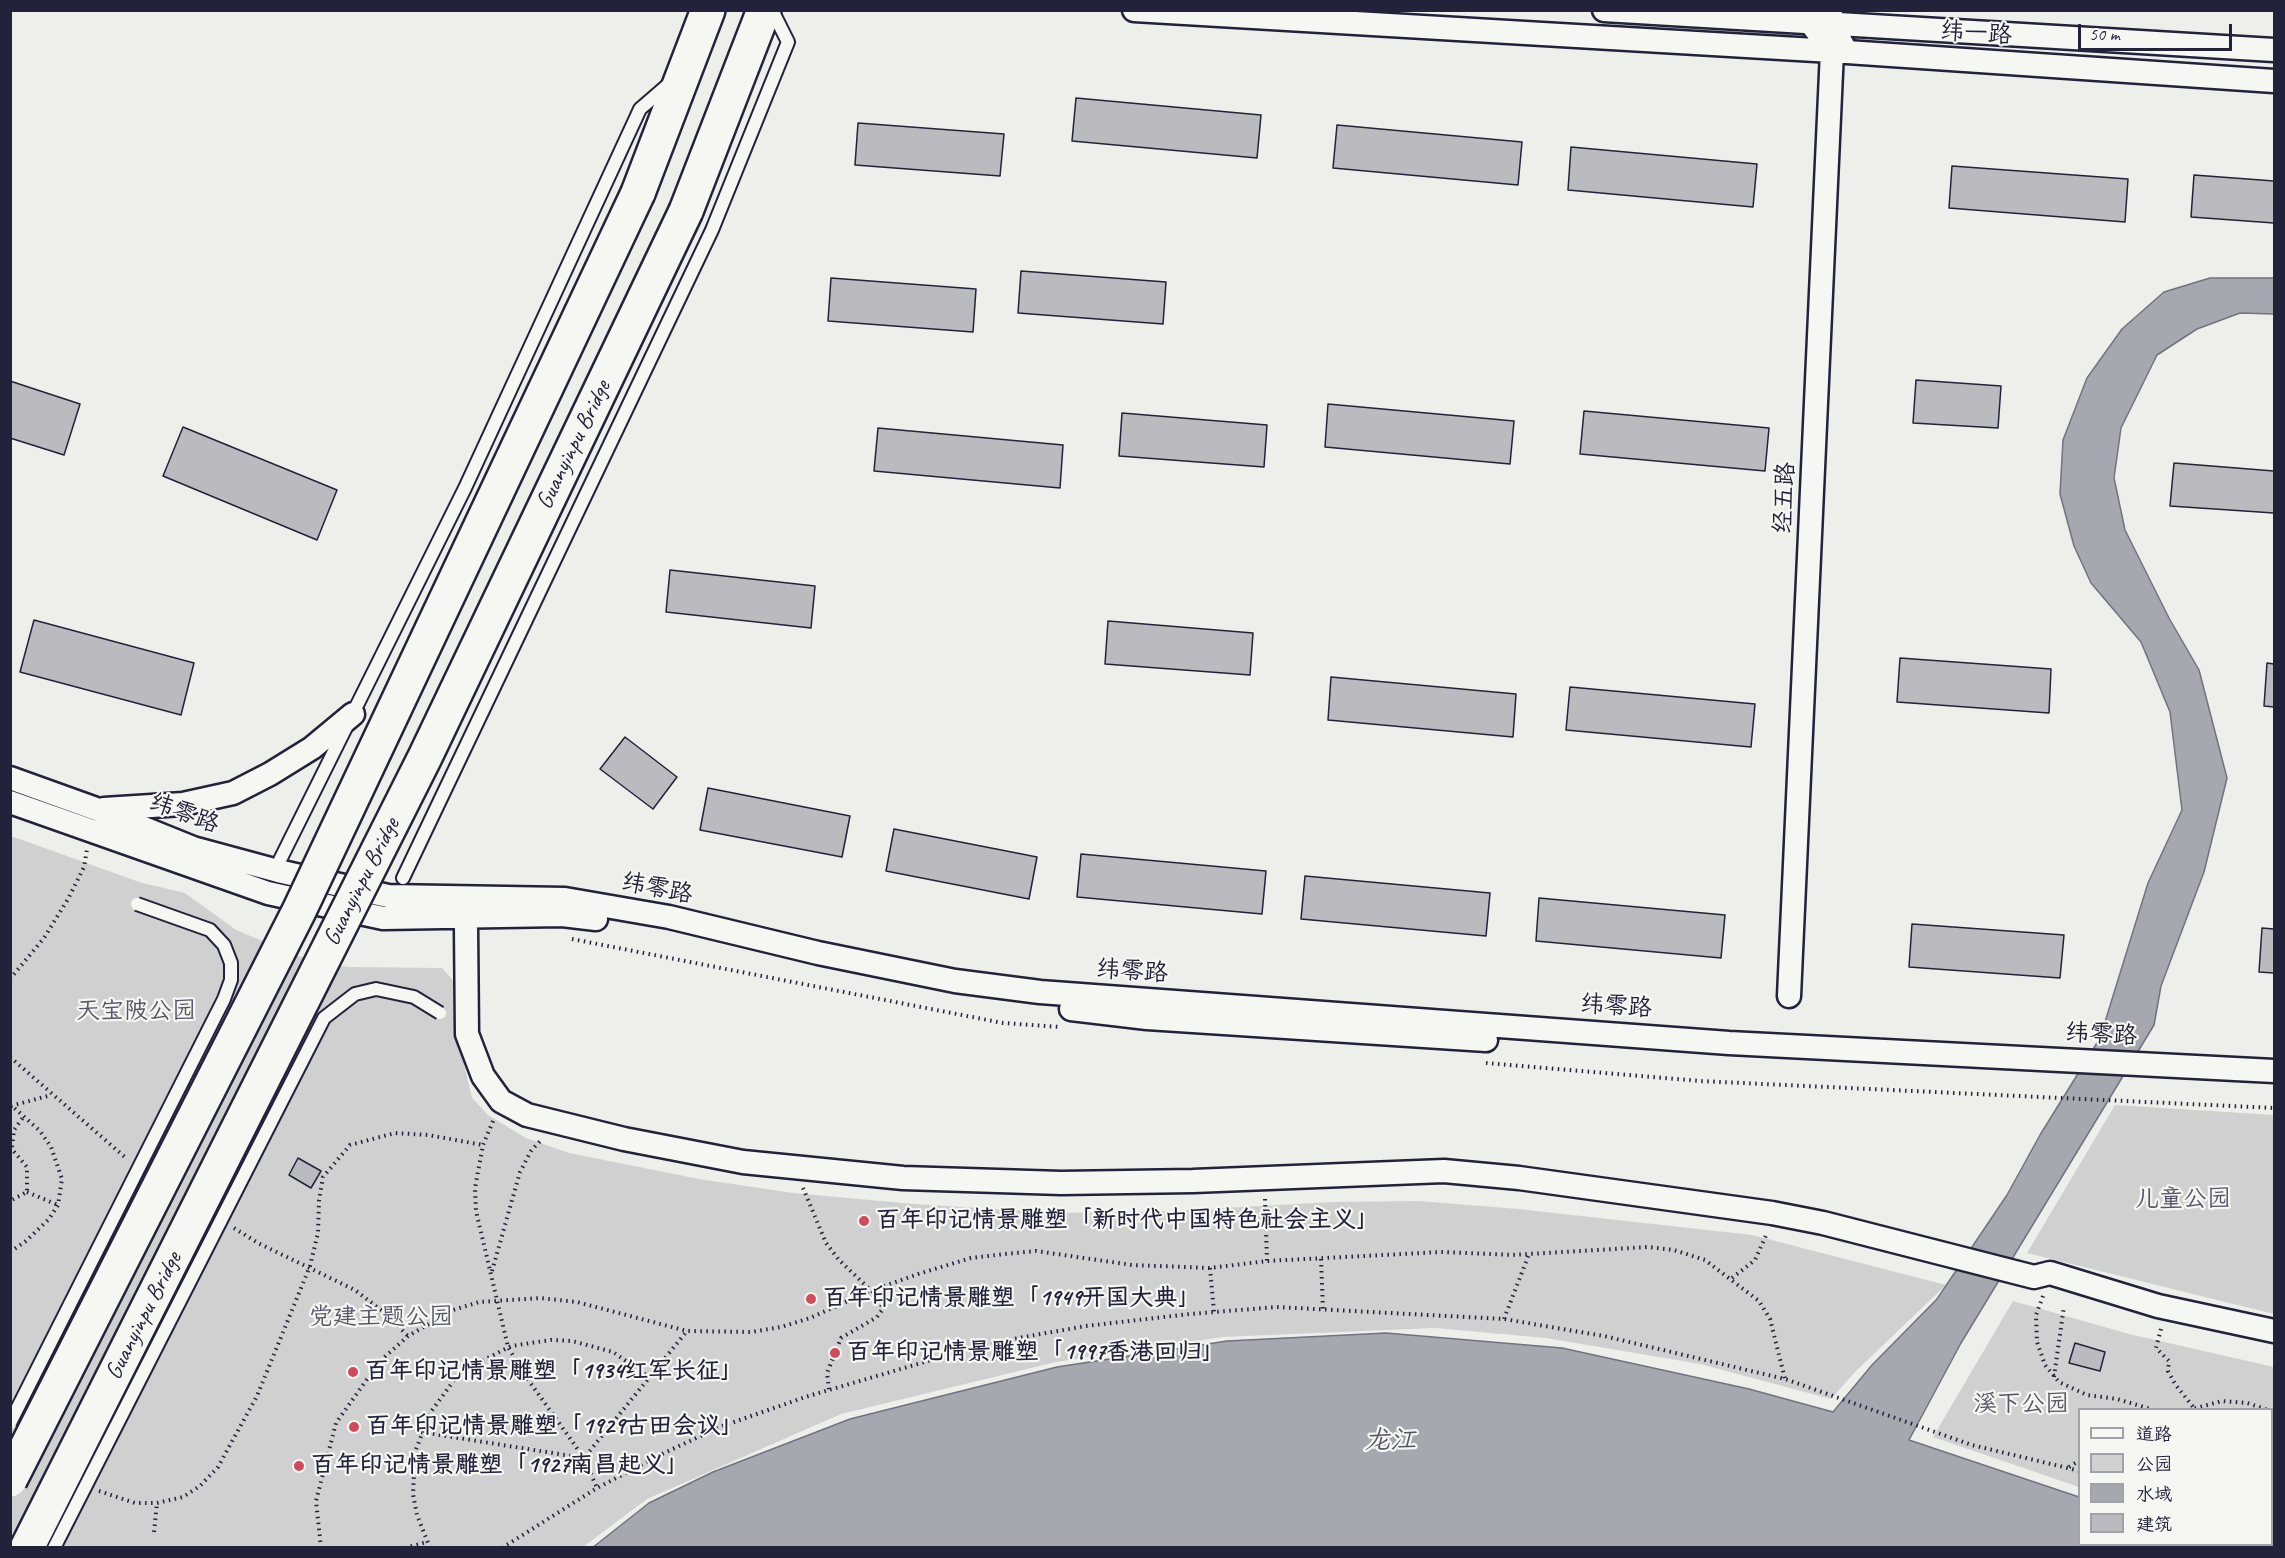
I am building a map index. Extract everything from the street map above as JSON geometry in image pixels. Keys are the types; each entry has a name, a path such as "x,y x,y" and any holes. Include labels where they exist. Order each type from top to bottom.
{"main road":[{"name":"Guanyinpu Bridge","path":"10,1480 299,911 638,193 708,10"},
{"name":"Guanyinpu Bridge","path":"27,1548 425,757 686,211 764,10"}],"street":[{"name":"纬一路","path":"1134,10 1840,52 2274,81"},
{"name":"纬一路","path":"1604,10 1820,16 2274,50"},
{"path":"1820,16 1840,52"},
{"name":"经五路","path":"1796,995 1840,52"},
{"path":"99,810 183,804 233,793 270,774 312,748 353,714"},
{"name":"纬零路","path":"10,778 99,810 193,848 278,872 388,896 565,899 669,917 818,953 955,981 1040,992 1729,1043 2274,1071"},
{"name":"纬零路","path":"10,802 268,893 383,918 562,915 652,926 953,992 1038,1005 1147,1018 1728,1057 2274,1086"},
{"path":"466,927 467,1034 483,1076 501,1101 527,1115 557,1123 743,1162 903,1178 1061,1182 1193,1181 1444,1171 1519,1178 1772,1213 2042,1275 2158,1306 2274,1331"}],"lane":[{"path":"403,878 712,230 788,42 772,10"},
{"path":"280,860 465,488 640,109 685,71"},
{"path":"10,1423 224,999 231,980 231,963 224,945 210,930 137,904"},
{"path":"54,1548 324,1018 355,994 376,988 414,997 440,1013"}],"path":[{"path":"10,980 44,938 68,899 84,867 88,845"},
{"path":"11,1106 51,1095"},
{"path":"501,1101 483,1145 475,1188 476,1211 482,1242 492,1272 495,1300 508,1347 524,1374 584,1458 597,1488"},
{"path":"10,1252 38,1231 58,1204 62,1179 51,1147 40,1131 11,1106"},
{"path":"24,1116 14,1130 11,1147 27,1167 27,1192"},
{"path":"492,1272 500,1235 520,1172 531,1151 557,1123"},
{"path":"89,1486 109,1496 135,1503 157,1503 183,1497 200,1486 218,1467 257,1396 310,1266 318,1233 319,1200 323,1177 350,1145 395,1133 428,1135 483,1145"},
{"path":"794,1168 826,1243 881,1300 882,1310 877,1317 841,1338 827,1373 829,1390"},
{"path":"1264,1177 1267,1261"},
{"path":"10,1201 27,1192 58,1204"},
{"path":"1732,1278 1755,1260 1765,1242 1772,1213"},
{"path":"321,1548 316,1501 336,1423 381,1361 408,1336 453,1310 495,1300 540,1298 577,1302 687,1331 752,1332 781,1327 870,1291 971,1258 1036,1251 1132,1265 1210,1268 1267,1261 1441,1252 1529,1254 1648,1247 1674,1250 1705,1260 1732,1278 1759,1301 1770,1319 1785,1379"},
{"path":"1504,1320 1529,1254"},
{"path":"1321,1259 1323,1310"},
{"path":"310,1266 355,1290 386,1314 408,1336"},
{"path":"1210,1268 1214,1312"},
{"path":"2042,1275 2036,1315 2040,1353 2054,1377 2080,1393 2145,1408"},
{"path":"2054,1377 2064,1306"},
{"path":"502,1548 597,1488 720,1427 829,1390 952,1354 1018,1338 1086,1326 1277,1307 1504,1320 1604,1336 1785,1379 1972,1445 2078,1472"},
{"path":"2161,1329 2157,1348 2169,1361 2168,1371 2175,1384 2194,1407 2222,1401 2247,1403 2264,1408"},
{"path":"584,1458 687,1331"},
{"path":"430,1548 413,1494 415,1452 421,1432 435,1404 455,1379 472,1366 508,1347 530,1341 572,1341 613,1352 649,1377"},
{"path":"421,1432 584,1458"},
{"path":"2068,1468 2078,1461"},
{"path":"154,1532 157,1503"},
{"path":"405,1548 427,1542"}],"green space":[{"name":"党建主题公园","path":"11,836 142,883 185,893 236,930 301,957 348,967 442,968 458,986 463,1060 472,1098 488,1115 526,1138 569,1153 699,1179 793,1193 914,1204 1059,1213 1170,1211 1333,1202 1419,1201 1518,1209 1752,1235 1946,1285 1855,1372 1831,1399 1700,1364 1546,1338 1435,1328 1223,1337 1056,1362 841,1414 647,1499 583,1547 11,1548"},
{"name":"儿童公园","path":"2115,1105 2274,1115 2274,1314 2027,1253"},
{"name":"溪下公园","path":"2013,1301 2129,1334 2274,1367 2274,1536 2273,1408 2078,1408 2078,1487 1933,1437"}],"water":[{"name":"龙江","path":"2210,278 2274,278 2274,314 2240,313 2197,329 2157,355 2121,428 2114,478 2125,530 2169,618 2199,670 2227,778 2204,872 2161,986 2154,1025 1961,1343 1909,1440 2078,1497 2078,1546 2266,1547 592,1548 649,1503 713,1472 850,1419 1057,1367 1227,1341 1386,1333 1562,1348 1749,1389 1833,1412 1872,1365 1937,1299 2007,1195 2040,1135 2100,1038 2148,883 2182,810 2170,712 2141,642 2091,583 2074,546 2060,494 2063,440 2087,378 2122,329 2164,292"}],"building":[{"path":"1076,98 1261,115 1257,158 1072,141"},
{"path":"858,123 1004,134 1000,176 855,165"},
{"path":"1337,125 1522,142 1518,185 1333,168"},
{"path":"1571,147 1757,164 1753,207 1568,190"},
{"path":"1952,166 2128,179 2125,222 1949,208"},
{"path":"2194,175 2274,181 2274,223 2191,217"},
{"path":"1021,271 1166,282 1163,324 1018,313"},
{"path":"831,278 976,289 973,332 828,321"},
{"path":"1916,380 2001,386 1998,428 1913,423"},
{"path":"10,381 80,404 64,455 10,438"},
{"path":"1328,404 1514,421 1510,464 1325,447"},
{"path":"1584,411 1769,428 1765,471 1580,454"},
{"path":"1122,413 1267,425 1264,467 1119,456"},
{"path":"183,427 337,490 317,540 163,476"},
{"path":"878,428 1063,445 1060,488 874,471"},
{"path":"2174,463 2274,471 2274,513 2170,506"},
{"path":"670,570 815,586 811,628 666,612"},
{"path":"34,620 194,663 181,715 20,672"},
{"path":"1108,621 1253,633 1250,675 1105,664"},
{"path":"1900,658 2051,669 2049,713 1897,702"},
{"path":"2267,663 2274,664 2274,707 2264,706"},
{"path":"1331,677 1516,694 1513,737 1328,720"},
{"path":"1570,687 1755,704 1751,747 1566,730"},
{"path":"625,737 677,777 653,809 600,769"},
{"path":"708,788 850,816 842,857 700,830"},
{"path":"894,829 1037,857 1029,899 886,871"},
{"path":"1081,854 1266,871 1262,914 1077,897"},
{"path":"1305,876 1490,893 1486,936 1301,919"},
{"path":"1539,898 1725,915 1721,958 1536,941"},
{"path":"1912,924 2064,935 2060,978 1909,967"},
{"path":"2262,928 2274,929 2274,973 2259,972"},
{"path":"298,1158 321,1171 311,1188 289,1175"},
{"path":"2075,1343 2105,1352 2100,1371 2069,1363"}],"place":[{"name":"百年印记情景雕塑「新时代中国特色社会主义」","path":"864,1221"},
{"name":"百年印记情景雕塑「1949开国大典」","path":"811,1299"},
{"name":"百年印记情景雕塑「1997香港回归」","path":"835,1353"},
{"name":"百年印记情景雕塑「1934红军长征」","path":"353,1372"},
{"name":"百年印记情景雕塑「1929古田会议」","path":"354,1427"},
{"name":"百年印记情景雕塑「1927南昌起义」","path":"299,1466"}],"park label":[{"name":"天宝陂公园","path":"136,1012"}]}
